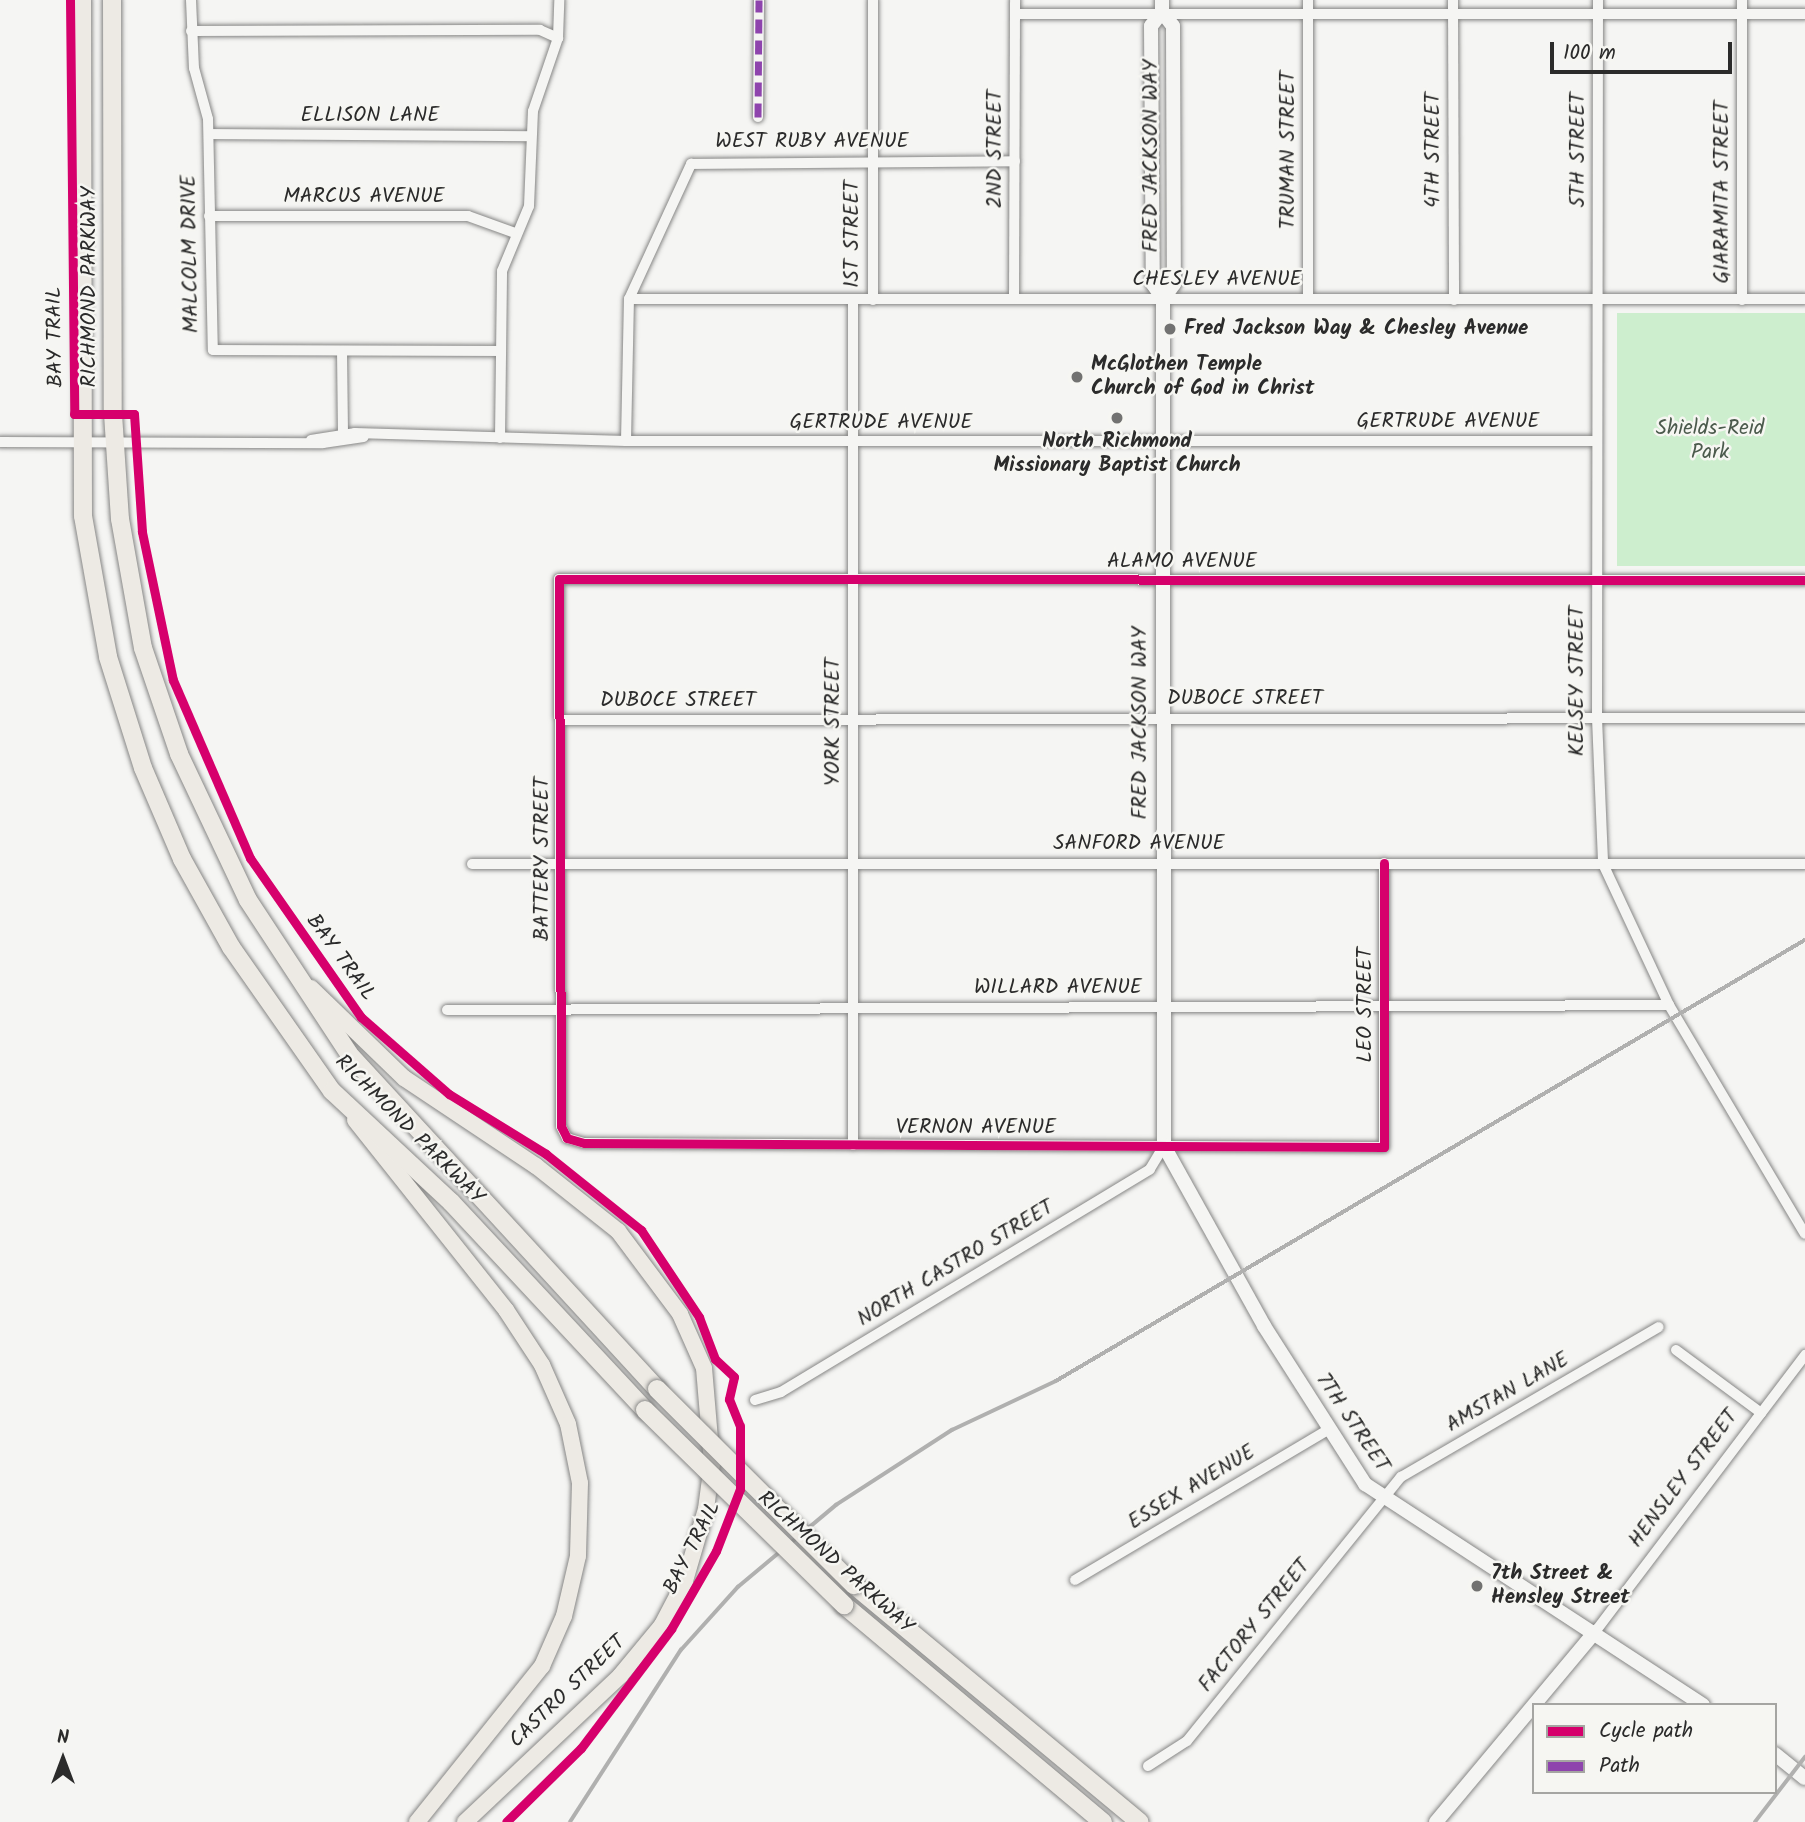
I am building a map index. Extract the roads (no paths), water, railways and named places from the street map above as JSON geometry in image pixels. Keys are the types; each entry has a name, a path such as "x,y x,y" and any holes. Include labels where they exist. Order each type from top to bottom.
{"highway":[{"name":"RICHMOND PARKWAY","path":"82,0 83,516 97,604 120,700 144,768 182,859 231,947 332,1091 451,1202 645,1409 844,1605 1103,1822"},
{"name":"RICHMOND PARKWAY","path":"112,0 115,440 124,550 156,691 230,867 292,969 349,1054 657,1389 854,1585 1139,1822"}],"main road":[{"name":"CASTRO STREET","path":"292,969 404,1078 536,1166 618,1231 680,1314 705,1368 712,1464 706,1509 685,1581 662,1625 620,1676 465,1822"},
{"name":"CASTRO STREET","path":"332,1091 506,1310 542,1365 568,1424 580,1483 578,1556 564,1616 542,1666 417,1822"}],"street":[{"name":"MALCOLM DRIVE","path":"191,0 191,31 209,134 213,350 499,351"},
{"path":"500,438 502,271 515,233 529,206 533,111 558,38 559,0"},
{"path":"758,117 759,0"},
{"name":"1ST STREET","path":"873,0 873,300"},
{"name":"2ND STREET","path":"1014,299 1015,0"},
{"name":"TRUMAN STREET","path":"1308,0 1308,299"},
{"name":"4TH STREET","path":"1453,0 1454,300"},
{"name":"5TH STREET","path":"1598,0 1598,299"},
{"name":"GIARAMITA STREET","path":"1742,0 1742,300"},
{"path":"1015,14 1162,6 1308,13 1805,14"},
{"name":"FRED JACKSON WAY","path":"1162,6 1151,26 1153,284 1163,299 1161,580 1164,1146"},
{"name":"FRED JACKSON WAY","path":"1162,6 1173,26 1174,270 1174,284 1163,299"},
{"path":"191,31 540,30 558,38"},
{"name":"ELLISON LANE","path":"209,134 531,136"},
{"name":"WEST RUBY AVENUE","path":"626,441 629,299 691,164 872,160 1015,161"},
{"name":"MARCUS AVENUE","path":"209,216 468,216 515,233"},
{"name":"CHESLEY AVENUE","path":"629,299 1805,299"},
{"name":"KELSEY STREET","path":"1598,299 1597,718 1603,864 1669,1005"},
{"name":"YORK STREET","path":"853,300 853,1145"},
{"path":"342,351 343,434"},
{"path":"311,440 343,434 364,437"},
{"path":"0,442 311,440 334,443 364,437"},
{"name":"GERTRUDE AVENUE","path":"364,437 853,442 1597,441"},
{"name":"ALAMO AVENUE","path":"559,579 1805,580"},
{"name":"BATTERY STREET","path":"559,579 561,1126 568,1138"},
{"name":"DUBOCE STREET","path":"560,720 1805,718"},
{"name":"LEO STREET","path":"1384,863 1384,1147"},
{"name":"SANFORD AVENUE","path":"472,864 1805,864"},
{"path":"1669,1005 1805,1234"},
{"name":"WILLARD AVENUE","path":"447,1010 1669,1005"},
{"name":"VERNON AVENUE","path":"568,1138 583,1143 1384,1147"},
{"name":"NORTH CASTRO STREET","path":"755,1400 781,1392 1150,1169 1164,1146"},
{"name":"7TH STREET","path":"1164,1146 1328,1430 1381,1499 1595,1632 1700,1703"},
{"name":"AMSTAN LANE","path":"1381,1499 1401,1477 1659,1327"},
{"path":"1676,1350 1761,1413"},
{"name":"HENSLEY STREET","path":"1536,1703 1595,1632 1805,1355"},
{"name":"ESSEX AVENUE","path":"1075,1580 1328,1430"},
{"name":"FACTORY STREET","path":"1148,1766 1186,1741 1381,1499"},
{"name":"HENSLEY STREET","path":"1436,1822 1532,1707"},
{"path":"1777,1756 1805,1778"}],"railway":[{"path":"570,1822 681,1650 738,1587 836,1505 952,1430 1056,1381 1805,940"},
{"path":"1777,1793 1805,1757"},
{"path":"1755,1822 1777,1794"}],"place":[{"name":"Fred Jackson Way & Chesley Avenue","path":"1170,329"},
{"name":"McGlothen Temple Church of God in Christ","path":"1077,377"},
{"name":"North Richmond Missionary Baptist Church","path":"1117,418"},
{"name":"7th Street & Hensley Street","path":"1477,1586"}],"park label":[{"name":"Shields-Reid Park","path":"1710,441"}]}
